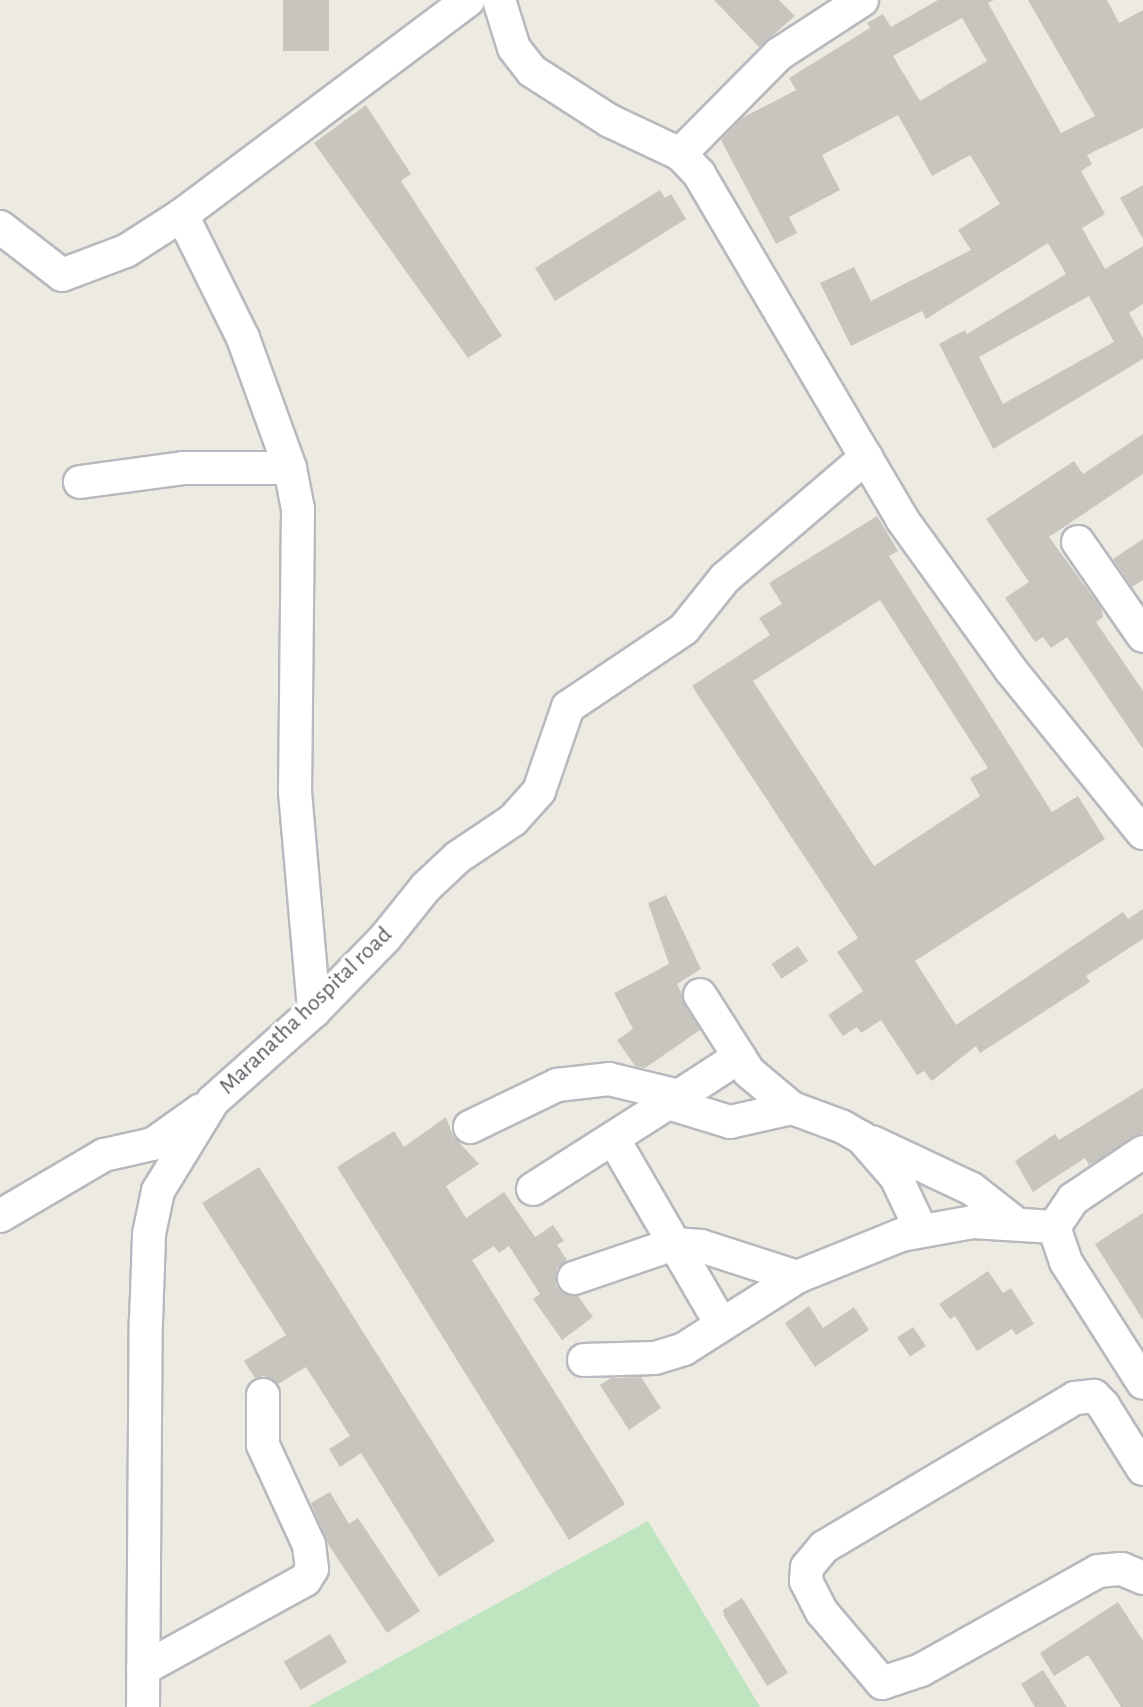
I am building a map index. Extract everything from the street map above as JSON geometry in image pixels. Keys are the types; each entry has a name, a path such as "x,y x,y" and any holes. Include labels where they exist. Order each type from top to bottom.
{"street":[{"path":"0,227 62,275 126,251 182,215 468,0"},
{"path":"499,0 514,48 532,71 610,121 680,154 699,174 902,519 1010,669 1143,833"},
{"path":"680,154 779,54 862,0"},
{"path":"182,215 238,325 290,468 298,509 295,792 314,1011"},
{"name":"Maranatha hospital road","path":"143,1707 149,1234 158,1191 213,1101 314,1011 385,938 426,887 458,857 513,820 539,791 568,707 684,629 725,578 866,457"},
{"path":"80,482 183,468 290,468"},
{"path":"1078,542 1138,618"},
{"path":"700,995 749,1072 792,1108 972,1189 1014,1222"},
{"path":"533,1189 614,1140 739,1057"},
{"path":"470,1127 557,1085 609,1079 730,1122 792,1108"},
{"path":"0,1216 104,1155 153,1144 213,1101"},
{"path":"862,1138 896,1177 921,1230"},
{"path":"614,1140 720,1322"},
{"path":"1054,1227 1073,1199 1143,1152"},
{"path":"584,1360 655,1358 684,1349 720,1322 797,1277 871,1245 921,1230 1014,1222 1054,1227"},
{"path":"1054,1227 1066,1262 1143,1383"},
{"path":"574,1278 674,1244 701,1246 797,1277"},
{"path":"143,1669 305,1580 312,1569 309,1545 263,1445 263,1395"},
{"path":"1143,1469 1103,1405 1094,1396 1075,1398 824,1547 807,1567 806,1581 822,1612 882,1683 921,1670 1098,1571 1122,1569 1143,1578"}],"green space":[{"path":"648,1521 760,1707 308,1707"}],"building":[{"path":"283,0 329,0 329,51 283,51"},
{"path":"714,0 779,0 795,16 759,47"},
{"path":"938,0 994,0 988,3 1061,133 1095,116 1028,0 1107,0 1119,23 1143,10 1143,128 1087,155 1092,164 1081,171 1105,214 1082,228 1105,269 1143,246 1143,304 1129,313 1143,338 1143,359 993,449 939,344 965,330 967,334 1066,274 1048,243 926,319 922,311 851,346 820,283 854,267 871,301 971,250 958,230 1000,204 970,155 932,176 898,115 822,155 840,190 789,217 797,233 776,244 721,140 742,118 796,90 789,78 870,28 867,23 883,14 891,27","holes":["962,18 987,61 920,101 893,56","1089,296 1114,342 1003,404 979,357"]},
{"path":"366,105 411,174 401,181 502,336 468,358 314,143"},
{"path":"1143,185 1143,239 1120,198"},
{"path":"660,190 665,198 671,194 686,219 555,301 535,268"},
{"path":"1143,434 1143,474 1049,537 1101,608 1103,617 1096,622 1143,691 1143,749 1067,637 1051,648 1043,637 1035,642 1005,598 1029,582 986,519 1074,461 1083,474"},
{"path":"877,516 898,551 889,556 1052,812 1078,796 1105,839 915,961 956,1025 1123,912 1128,919 1143,909 1143,939 1086,976 1090,982 980,1053 976,1046 932,1081 924,1071 917,1075 881,1020 861,1033 857,1027 843,1036 828,1015 863,991 837,952 858,938 692,686 770,635 759,618 782,604 769,583","holes":["880,600 988,768 970,778 980,796 874,866 753,681"]},
{"path":"1143,539 1143,580 1132,587 1113,559"},
{"path":"666,895 701,969 677,984 700,1030 645,1068 635,1066 617,1040 633,1029 614,993 669,964 648,903"},
{"path":"798,946 808,961 782,979 771,964"},
{"path":"1143,1088 1143,1133 1089,1165 1085,1158 1033,1192 1015,1161 1055,1134 1059,1140"},
{"path":"446,1117 453,1136 479,1164 446,1186 466,1218 504,1192 535,1237 553,1225 564,1241 557,1245 567,1260 557,1268 556,1285 562,1293 578,1296 593,1317 562,1340 533,1299 540,1294 509,1246 499,1253 494,1246 472,1260 625,1504 569,1540 337,1167 394,1131 404,1147"},
{"path":"259,1167 495,1541 439,1577 361,1453 340,1467 329,1449 350,1436 306,1367 278,1384 264,1376 255,1378 244,1361 286,1335 202,1203"},
{"path":"1143,1213 1143,1320 1095,1244"},
{"path":"988,1271 1003,1293 1011,1288 1034,1324 1016,1335 1012,1329 977,1351 955,1316 950,1319 939,1304"},
{"path":"809,1306 823,1328 854,1307 869,1330 815,1367 785,1323"},
{"path":"913,1327 926,1346 910,1357 897,1338"},
{"path":"641,1377 661,1408 629,1430 600,1385 611,1378"},
{"path":"330,1492 349,1524 358,1518 420,1611 387,1633 328,1544 311,1503"},
{"path":"742,1598 788,1673 767,1686 724,1616 723,1610"},
{"path":"1118,1602 1143,1641 1143,1707 1121,1707 1088,1655 1054,1676 1040,1653"},
{"path":"330,1634 347,1662 301,1690 284,1662"},
{"path":"1043,1670 1067,1707 1035,1707 1021,1684"}]}
